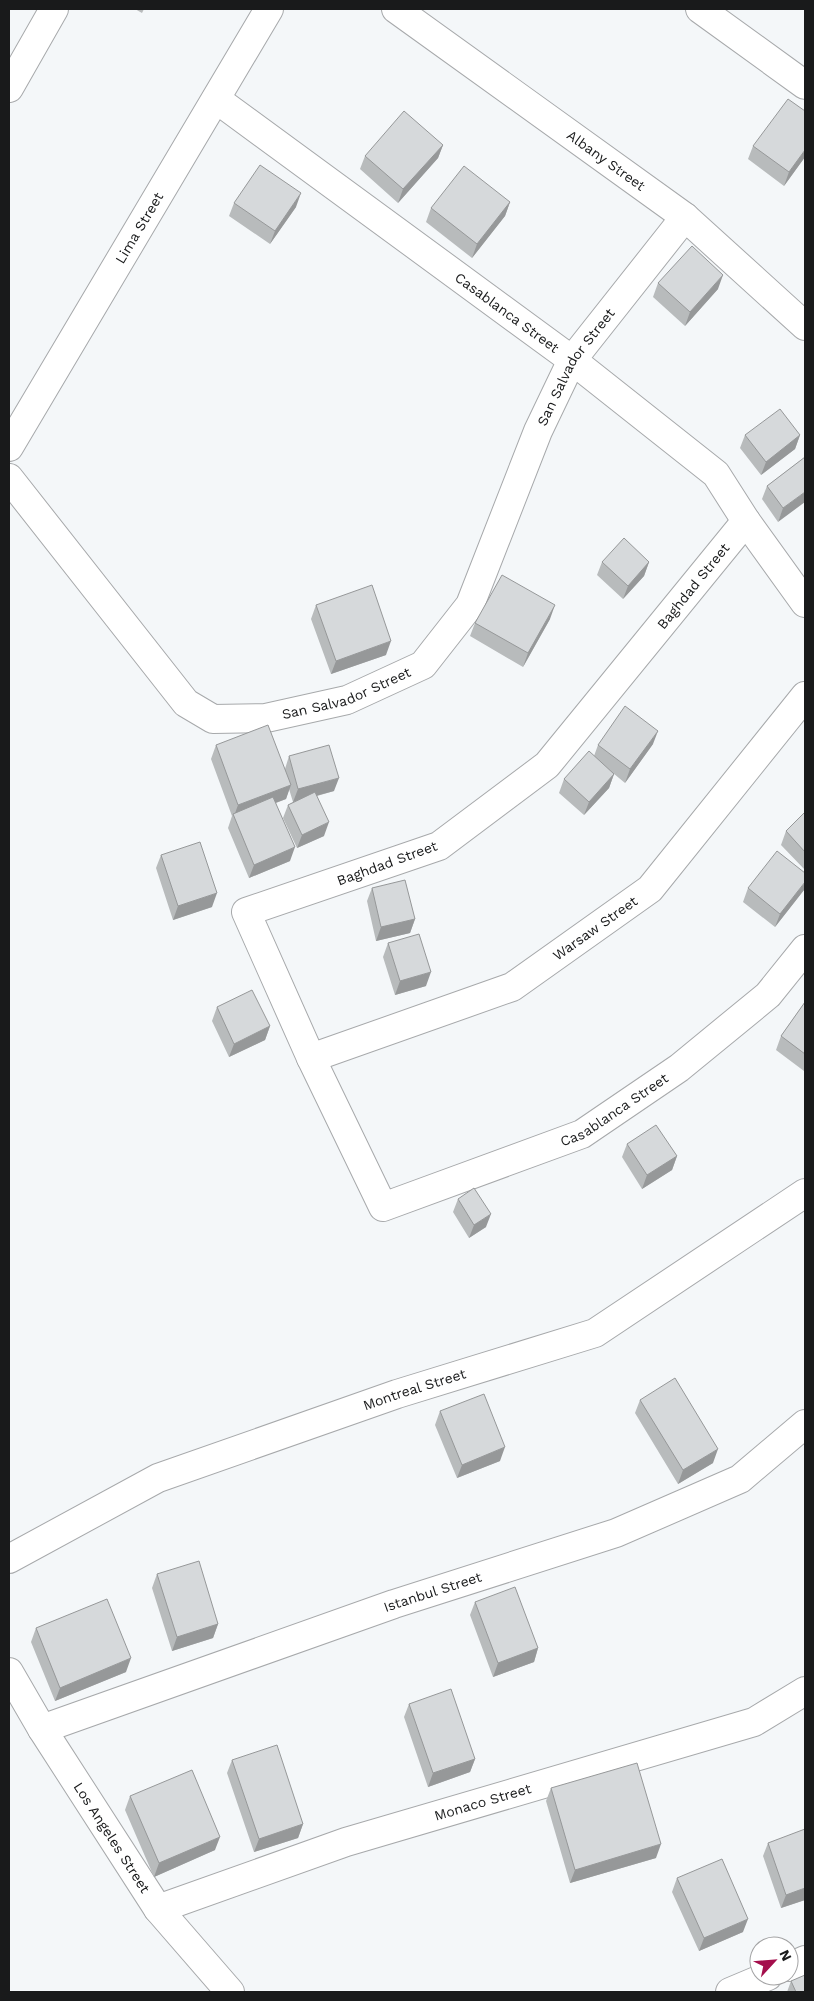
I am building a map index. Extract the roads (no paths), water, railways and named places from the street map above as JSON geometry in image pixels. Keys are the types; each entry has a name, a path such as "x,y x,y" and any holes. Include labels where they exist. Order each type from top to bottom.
{"street":[{"path":"9,88 54,9"},
{"name":"Lima Street","path":"9,447 269,9"},
{"name":"Albany Street","path":"396,9 685,217 805,326"},
{"path":"700,9 805,85"},
{"name":"Casablanca Street","path":"216,99 572,360 716,474 746,521 805,603"},
{"name":"San Salvador Street","path":"9,478 186,703 212,719 266,718 347,700 423,665 470,605 538,431 572,360 685,217"},
{"name":"Baghdad Street","path":"383,1207 311,1058 246,912 439,846 547,765 746,521"},
{"name":"Warsaw Street","path":"311,1058 512,988 650,889 805,696"},
{"name":"Casablanca Street","path":"383,1207 582,1134 679,1068 768,995 805,949"},
{"name":"Montreal Street","path":"9,1559 158,1478 397,1394 595,1333 805,1193"},
{"name":"Istanbul Street","path":"42,1729 394,1604 616,1533 740,1479 805,1424"},
{"name":"Los Angeles Street","path":"9,1672 42,1729 158,1908 230,1992"},
{"name":"Monaco Street","path":"158,1908 346,1842 754,1722 805,1691"},
{"path":"730,1992 749,1984"}]}
